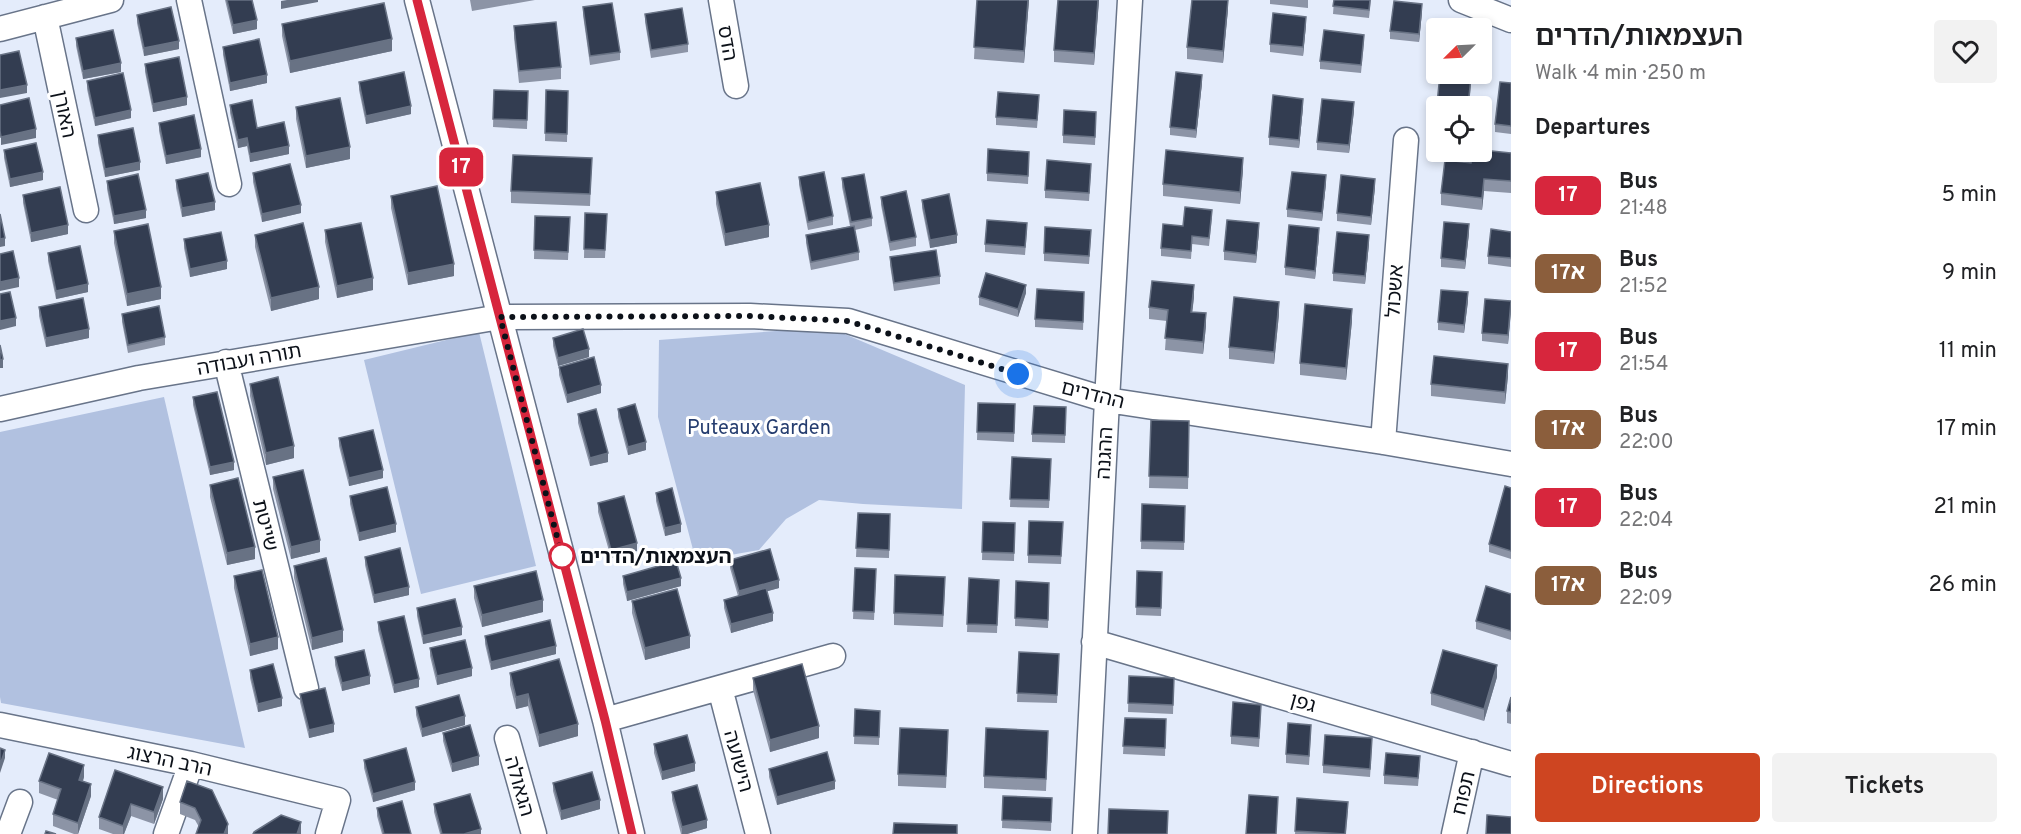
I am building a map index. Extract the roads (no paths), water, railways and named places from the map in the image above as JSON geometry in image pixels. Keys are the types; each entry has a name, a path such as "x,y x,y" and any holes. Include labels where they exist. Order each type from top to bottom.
{"street":[{"path":"0,29 111,0"},
{"path":"189,0 229,184"},
{"path":"417,0 605,720 632,834"},
{"name":"הדס","path":"721,0 736,86"},
{"name":"ההגנה","path":"1085,834 1130,0"},
{"path":"1461,0 1511,20"},
{"name":"האורן","path":"45,17 86,210"},
{"name":"אשכול","path":"1383,442 1406,140"},
{"name":"ההדרים","path":"500,317 738,316 848,321 1107,400 1511,464"},
{"name":"תורה ועבודה","path":"0,409 139,378 500,317"},
{"name":"שייטת","path":"226,363 306,688"},
{"name":"גפן","path":"1094,642 1511,764"},
{"path":"605,720 833,656"},
{"name":"הישועה","path":"720,688 758,834"},
{"name":"הרב הרצוג","path":"0,725 191,764 338,800 328,834"},
{"name":"הגאולה","path":"507,738 534,834"},
{"name":"תפוח","path":"1454,834 1472,752"},
{"path":"166,834 191,764"},
{"path":"8,834 20,802"}],"place":[{"name":"העצמאות/הדרים","path":"562,556"}],"park label":[{"name":"Puteaux Garden","path":"759,427"}]}
